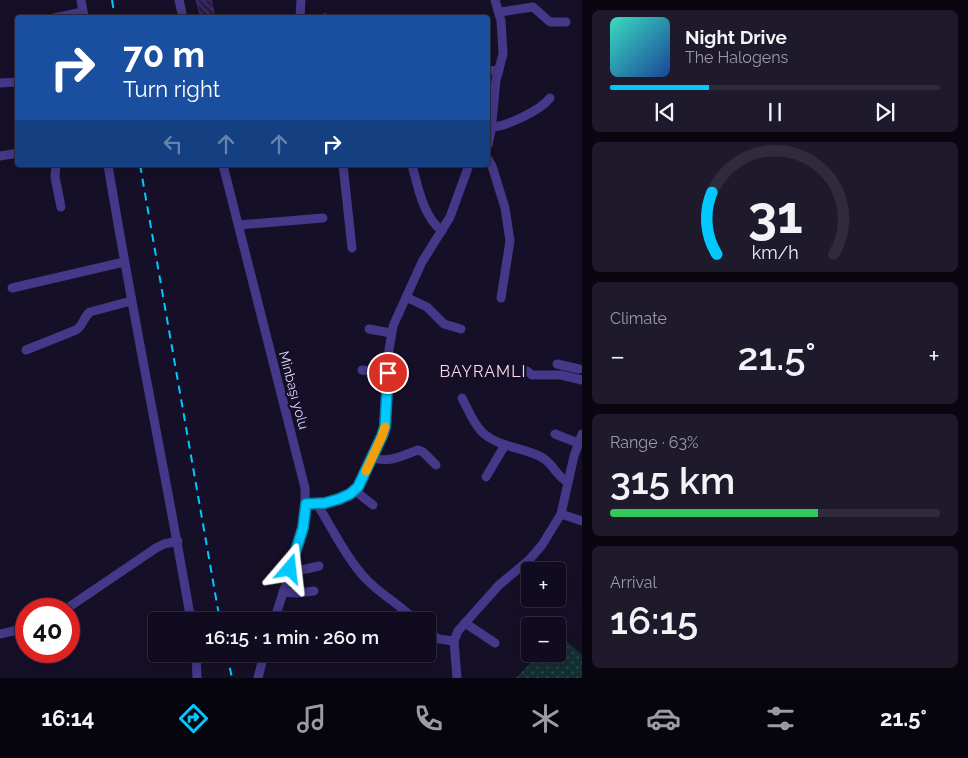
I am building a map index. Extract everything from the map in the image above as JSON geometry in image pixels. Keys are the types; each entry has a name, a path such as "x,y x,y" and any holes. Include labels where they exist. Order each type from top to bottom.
{"street":[{"path":"81,0 83,15"},
{"path":"179,0 182,15"},
{"path":"300,15 301,0"},
{"path":"490,133 495,92 503,54 500,12 495,0"},
{"path":"500,12 533,8 550,22 566,22"},
{"path":"490,71 499,70"},
{"path":"0,82 15,82"},
{"path":"491,127 501,126 542,107 550,98"},
{"path":"0,156 15,154"},
{"path":"490,162 505,208 510,241 502,298"},
{"path":"56,167 55,176 61,207"},
{"path":"108,167 131,301 178,541 190,612"},
{"name":"Minbaşı yolu","path":"223,167 302,472 306,504 303,528 277,612"},
{"path":"343,167 352,248"},
{"path":"413,167 425,208 433,222 442,231"},
{"path":"306,504 318,504 339,499 354,490 361,482 385,427 391,333 422,262 455,206 468,167"},
{"path":"239,225 323,218"},
{"path":"12,288 124,262"},
{"path":"406,297 427,307 444,324 461,329"},
{"path":"26,350 76,330 81,327 86,315 90,312 131,301"},
{"path":"369,329 391,333"},
{"path":"527,371 532,375 561,375 579,379 580,369 557,364"},
{"path":"362,370 388,373"},
{"path":"462,398 482,431 505,445 545,459 552,464 559,476 568,482"},
{"path":"555,434 578,443"},
{"path":"457,678 454,641 458,631 498,585 529,560 542,545 560,514 582,434"},
{"path":"486,477 505,445"},
{"path":"372,458 381,461 390,460 418,450 423,452 436,465"},
{"path":"354,490 373,505"},
{"path":"318,504 355,565 366,579 387,598 407,612"},
{"path":"560,514 582,521"},
{"path":"80,600 156,548 178,541"},
{"path":"290,569 298,571 319,566"},
{"path":"283,592 314,591"},
{"path":"464,623 495,643"},
{"path":"0,634 15,631"},
{"path":"436,638 454,641"},
{"path":"196,662 197,678"},
{"path":"258,678 262,662"}],"green space":[{"path":"566,640 582,655 582,678 516,678 531,662 566,662"}],"building":[{"path":"196,0 211,0 214,15 200,15"}],"railway":[{"path":"112,0 114,15"},
{"path":"140,167 218,612"},
{"path":"229,662 232,678"}],"slow traffic":[{"path":"366,471 385,427"}],"district":[{"name":"BAYRAMLI","path":"483,371"}],"route":[{"path":"290,569 303,528 306,504 325,503 339,499 350,494 361,482 385,427 388,373"}]}
